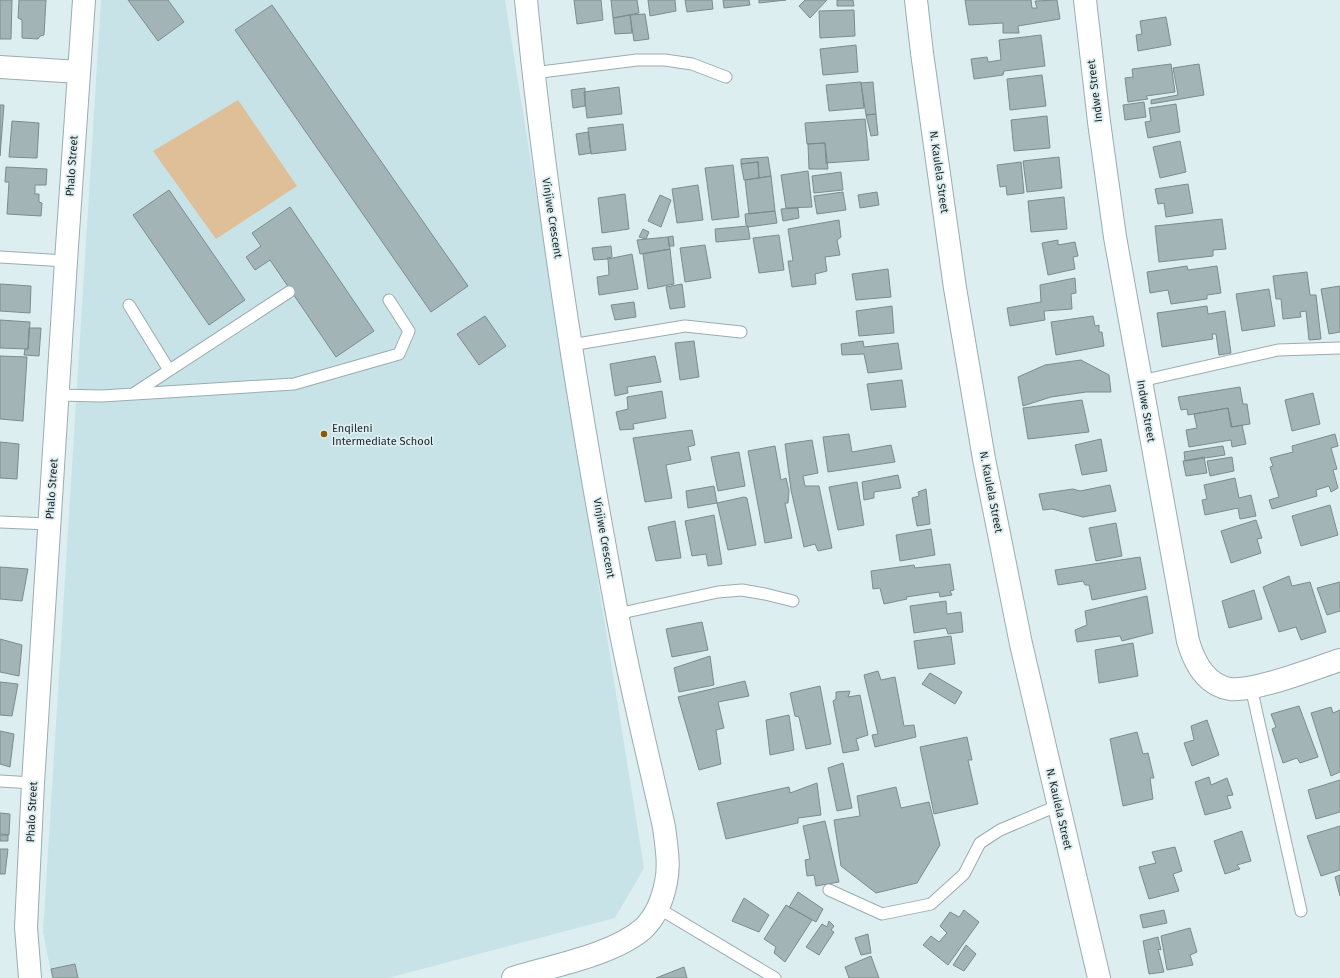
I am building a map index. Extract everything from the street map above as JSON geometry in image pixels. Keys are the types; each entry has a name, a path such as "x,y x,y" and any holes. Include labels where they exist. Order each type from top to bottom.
{"street":[{"name":"Phalo Street","path":"30,978 26,927 33,784 57,395 84,0"},
{"name":"Vinjiwe Crescent","path":"526,0 543,164 571,344 617,614 664,827 667,855 667,881 658,908 644,928 624,941 598,953 527,976"},
{"name":"N. Kaulela Street","path":"916,0 955,288 984,459 1020,644 1099,978"},
{"name":"Indwe Street","path":"1085,0 1099,122 1115,237 1188,641 1193,656 1202,672 1215,683 1230,689 1251,687 1340,660"},
{"path":"0,67 79,72"}],"lane":[{"path":"533,73 638,60 665,60 692,64 726,77"},
{"path":"0,258 66,261"},
{"path":"132,394 289,292"},
{"path":"57,395 102,396 294,384 399,354 409,331 389,300"},
{"path":"129,305 169,370"},
{"path":"571,344 685,326 741,332"},
{"path":"1141,381 1278,350 1340,348"},
{"path":"0,522 49,524"},
{"path":"617,614 718,592 742,590 793,601"},
{"path":"1251,687 1301,911"},
{"path":"0,781 33,784"},
{"path":"829,890 882,914 931,904 964,874 980,843 1000,830 1059,806"},
{"path":"658,908 775,978"}],"shaded area":[{"name":"Enqileni Intermediate School","path":"101,0 505,0 644,868 615,918 388,978 52,978 43,932"},
{"path":"238,100 297,186 216,239 153,151"}],"building":[{"path":"0,0 12,0 11,39 0,39"},
{"path":"19,0 46,0 44,35 40,36 38,39 22,38 22,20 18,18"},
{"path":"128,0 168,0 184,22 158,41"},
{"path":"574,0 601,0 603,20 577,24"},
{"path":"611,0 637,0 639,13 613,18"},
{"path":"648,0 675,0 676,11 650,16"},
{"path":"685,0 712,0 713,9 687,12"},
{"path":"723,0 749,0 750,5 724,8"},
{"path":"759,0 786,0 759,3"},
{"path":"805,0 827,0 810,18 799,6"},
{"path":"837,0 853,0 854,6 837,6"},
{"path":"965,0 1031,0 1032,8 1037,8 1035,1 1057,0 1060,19 1018,26 1019,33 1003,33 1003,23 969,25"},
{"path":"272,5 468,286 431,312 235,30"},
{"path":"854,10 855,36 820,38 819,11"},
{"path":"645,14 649,39 634,41 630,15"},
{"path":"630,15 632,33 615,34 613,18"},
{"path":"1166,17 1171,45 1138,51 1136,35 1142,34 1140,21"},
{"path":"1041,35 1045,66 1004,71 1003,75 974,79 971,59 987,57 988,62 1001,60 999,40"},
{"path":"856,45 858,72 823,75 820,49"},
{"path":"1171,64 1175,92 1146,96 1148,99 1128,102 1125,78 1133,77 1132,69"},
{"path":"1199,64 1204,95 1151,104 1151,100 1178,95 1173,68"},
{"path":"1042,75 1046,106 1010,110 1007,79"},
{"path":"861,82 864,108 829,111 826,85"},
{"path":"873,82 876,114 866,115 861,83"},
{"path":"619,87 622,114 587,118 584,92"},
{"path":"585,88 585,106 573,108 571,90"},
{"path":"1144,102 1146,117 1125,120 1123,105"},
{"path":"1176,104 1180,132 1148,138 1145,122 1151,121 1149,108"},
{"path":"0,105 4,105 0,156"},
{"path":"876,114 878,135 871,136 866,115"},
{"path":"1047,116 1050,148 1014,151 1011,120"},
{"path":"865,119 869,160 826,163 825,143 807,144 805,123"},
{"path":"12,121 39,123 37,158 9,157"},
{"path":"623,124 626,150 591,154 588,128"},
{"path":"588,132 591,153 579,155 576,134"},
{"path":"1180,141 1186,172 1160,178 1153,147"},
{"path":"825,143 828,169 809,169 808,144"},
{"path":"768,157 771,176 759,178 758,162 741,164 741,159"},
{"path":"1059,157 1062,188 1027,192 1023,161"},
{"path":"758,162 759,178 744,180 741,164"},
{"path":"1021,162 1024,193 1007,195 1006,186 1000,187 997,165"},
{"path":"733,165 739,217 712,220 705,168"},
{"path":"6,167 47,169 46,185 35,185 35,194 39,194 39,202 42,203 41,216 7,214 9,182 5,182"},
{"path":"808,171 812,207 786,208 781,175"},
{"path":"841,172 843,190 814,193 812,176"},
{"path":"771,176 775,211 749,214 745,180"},
{"path":"1188,184 1193,213 1166,217 1164,203 1158,204 1155,189"},
{"path":"698,185 703,220 677,223 672,189"},
{"path":"169,190 245,300 209,325 133,215"},
{"path":"843,192 846,210 817,214 814,196"},
{"path":"877,192 879,205 860,208 858,195"},
{"path":"625,194 629,229 602,233 598,198"},
{"path":"660,195 671,200 661,227 648,221"},
{"path":"1064,197 1067,229 1031,232 1028,201"},
{"path":"290,207 374,331 336,357 270,260 255,270 246,257 261,246 252,233"},
{"path":"798,208 799,218 783,221 781,209"},
{"path":"775,211 777,223 748,227 746,225 745,214"},
{"path":"1222,219 1226,249 1213,250 1213,256 1159,262 1155,226"},
{"path":"839,220 841,237 837,240 840,255 825,257 827,271 815,274 816,284 792,287 788,261 793,261 788,229"},
{"path":"748,226 750,239 716,242 715,229"},
{"path":"643,229 649,232 646,239 639,237"},
{"path":"779,235 784,270 759,273 753,238"},
{"path":"673,236 674,246 669,246 668,237"},
{"path":"668,237 670,249 640,254 637,240"},
{"path":"1058,240 1058,245 1075,242 1078,256 1073,257 1075,269 1048,275 1042,243"},
{"path":"705,245 711,278 685,282 680,248"},
{"path":"611,246 612,257 607,258 608,259 594,260 592,248"},
{"path":"670,249 674,284 648,289 643,254"},
{"path":"632,254 638,289 599,295 597,277 609,275 608,259"},
{"path":"1187,266 1188,270 1217,266 1221,293 1207,295 1207,299 1171,304 1168,290 1150,293 1147,272"},
{"path":"888,269 891,297 856,300 852,274"},
{"path":"1307,272 1310,295 1316,295 1321,339 1309,340 1306,311 1300,312 1301,317 1283,319 1281,299 1276,299 1273,276"},
{"path":"1075,278 1076,293 1071,294 1072,309 1044,311 1045,320 1010,326 1007,308 1041,302 1040,285"},
{"path":"0,284 31,286 30,313 0,311"},
{"path":"682,284 685,307 670,309 666,287"},
{"path":"1340,286 1340,332 1329,334 1321,289"},
{"path":"1269,289 1275,326 1242,331 1236,294"},
{"path":"634,302 636,317 615,320 611,305"},
{"path":"892,306 894,333 859,336 856,311"},
{"path":"1207,306 1208,314 1225,311 1231,353 1219,355 1216,334 1212,334 1213,339 1162,347 1157,313"},
{"path":"485,316 506,346 479,365 457,334"},
{"path":"1093,316 1095,326 1099,325 1099,332 1102,332 1104,346 1056,355 1051,322"},
{"path":"0,320 30,322 28,349 0,348"},
{"path":"29,328 41,328 39,356 24,355 25,349 28,349"},
{"path":"694,341 699,377 680,380 675,343"},
{"path":"863,341 864,347 898,343 902,369 868,373 864,354 842,355 841,344"},
{"path":"0,356 27,357 23,421 0,419"},
{"path":"655,356 661,382 627,387 628,393 615,396 610,364"},
{"path":"1081,360 1109,375 1111,392 1086,392 1051,397 1023,406 1018,377 1045,365"},
{"path":"902,380 906,407 871,410 867,384"},
{"path":"1240,387 1243,404 1247,404 1250,424 1231,427 1228,408 1188,415 1187,409 1181,410 1178,397"},
{"path":"662,391 666,418 633,424 634,429 620,430 616,412 628,409 627,397"},
{"path":"1313,393 1320,424 1292,431 1285,400"},
{"path":"1082,400 1089,432 1028,439 1023,408"},
{"path":"1228,408 1232,427 1242,425 1246,444 1232,447 1231,440 1189,447 1186,430 1197,428 1194,414"},
{"path":"692,430 695,445 688,447 691,460 666,465 672,498 645,502 633,438"},
{"path":"849,434 852,452 891,445 895,462 828,472 823,437"},
{"path":"1335,434 1338,446 1331,448 1337,469 1333,470 1338,488 1331,492 1329,486 1316,490 1317,496 1272,509 1269,500 1279,497 1270,467 1273,466 1270,458 1293,452 1292,446"},
{"path":"1101,439 1107,471 1082,475 1075,445"},
{"path":"812,440 818,473 803,476 805,486 819,486 832,548 818,551 815,544 804,547 791,490 785,444"},
{"path":"0,442 19,444 17,479 0,478"},
{"path":"775,446 781,480 786,478 789,491 788,503 785,503 792,538 765,543 748,451"},
{"path":"1223,446 1225,455 1185,461 1184,452"},
{"path":"739,452 745,486 718,491 711,457"},
{"path":"1204,457 1207,473 1186,476 1183,461"},
{"path":"1232,457 1234,471 1210,476 1207,461"},
{"path":"898,475 901,488 874,492 874,498 864,500 862,482"},
{"path":"1235,478 1239,498 1251,495 1256,516 1240,519 1238,508 1205,515 1202,500 1207,499 1204,485"},
{"path":"857,482 864,525 838,530 829,487"},
{"path":"1110,485 1116,511 1083,517 1052,509 1043,510 1039,494 1073,489 1080,491"},
{"path":"714,486 717,503 688,508 686,491"},
{"path":"926,489 930,524 917,526 912,498 919,496 918,492"},
{"path":"744,497 747,498 756,545 728,550 717,503"},
{"path":"1330,505 1338,535 1301,546 1292,516"},
{"path":"714,515 722,564 708,566 706,554 692,556 685,521"},
{"path":"1256,520 1262,538 1257,539 1261,553 1231,563 1221,531"},
{"path":"675,521 681,558 656,561 648,527"},
{"path":"1116,523 1122,556 1096,561 1089,528"},
{"path":"931,529 935,555 900,561 896,535"},
{"path":"1140,557 1146,589 1092,600 1089,585 1085,585 1083,581 1058,585 1055,570"},
{"path":"950,564 954,590 950,591 952,595 940,597 939,592 906,597 907,599 884,604 880,588 873,589 871,571 914,565 915,568"},
{"path":"0,567 28,569 22,601 0,599"},
{"path":"1289,576 1292,586 1310,582 1326,632 1301,640 1296,627 1279,632 1263,587"},
{"path":"1340,582 1340,611 1327,615 1317,588"},
{"path":"1254,590 1262,619 1229,628 1222,601"},
{"path":"1147,596 1153,633 1122,641 1120,636 1077,642 1075,630 1087,625 1085,611"},
{"path":"946,601 947,614 961,612 963,632 948,634 946,628 914,633 910,606"},
{"path":"702,622 708,650 672,657 666,629"},
{"path":"951,636 955,664 918,669 914,641"},
{"path":"0,639 22,645 19,676 0,672"},
{"path":"1133,643 1138,676 1099,683 1095,650"},
{"path":"710,656 714,685 679,692 674,668"},
{"path":"878,671 881,680 895,677 904,726 914,725 916,737 875,747 872,735 878,734 864,675"},
{"path":"930,673 962,692 955,704 922,684"},
{"path":"745,681 749,696 718,702 724,728 716,730 721,764 699,770 678,697"},
{"path":"0,682 18,684 12,716 0,715"},
{"path":"820,686 831,744 806,749 799,717 795,716 790,693"},
{"path":"850,691 848,697 860,695 868,735 856,739 859,750 843,753 833,701 836,699 836,692"},
{"path":"1299,706 1318,757 1300,763 1297,758 1283,763 1272,729 1276,727 1271,714"},
{"path":"1331,707 1333,713 1340,710 1340,772 1331,776 1311,713"},
{"path":"789,715 794,750 770,755 766,720"},
{"path":"1207,720 1219,755 1192,766 1184,743 1194,740 1191,726"},
{"path":"0,731 14,734 10,767 0,764"},
{"path":"1137,732 1143,754 1148,753 1154,778 1150,778 1153,799 1123,806 1110,739"},
{"path":"967,737 972,760 968,760 978,804 934,814 920,747"},
{"path":"843,763 852,808 837,811 828,768"},
{"path":"1209,777 1211,785 1227,778 1233,795 1227,796 1231,808 1205,815 1195,782"},
{"path":"1340,780 1340,812 1316,819 1308,790"},
{"path":"817,783 821,815 798,818 798,823 726,839 717,803 789,787 790,793"},
{"path":"896,787 901,808 929,802 940,845 917,883 876,893 841,866 834,820 860,816 857,796"},
{"path":"0,813 10,814 9,835 0,834"},
{"path":"825,821 839,882 816,886 814,875 807,876 805,860 810,859 803,826"},
{"path":"1340,826 1340,870 1321,876 1307,836"},
{"path":"1242,831 1251,861 1237,865 1240,869 1225,874 1214,841"},
{"path":"0,835 8,835 8,841 0,841"},
{"path":"1175,847 1182,871 1173,874 1179,891 1149,899 1139,867 1156,863 1152,852"},
{"path":"0,849 8,849 5,874 0,874"},
{"path":"1340,875 1340,896 1335,877"},
{"path":"798,892 823,909 816,922 789,907"},
{"path":"744,898 769,915 759,932 732,921"},
{"path":"786,905 812,920 785,962 774,953 776,947 764,939"},
{"path":"964,910 979,922 948,965 923,945 931,936 939,942 947,933 940,926 950,912 959,917"},
{"path":"1164,910 1167,923 1143,928 1140,915"},
{"path":"829,921 834,926 831,930 834,932 819,955 806,947 822,924 827,927"},
{"path":"1190,928 1197,952 1190,955 1193,965 1167,970 1161,936"},
{"path":"868,934 871,953 861,955 855,938"},
{"path":"1158,937 1161,950 1158,949 1164,972 1149,974 1143,941"},
{"path":"966,945 976,954 964,971 953,965"},
{"path":"871,956 879,978 849,978 845,967"},
{"path":"75,964 78,978 53,978 51,969"},
{"path":"684,967 687,978 656,978"}],"place":[{"name":"Enqileni Intermediate School","path":"324,434"}]}
